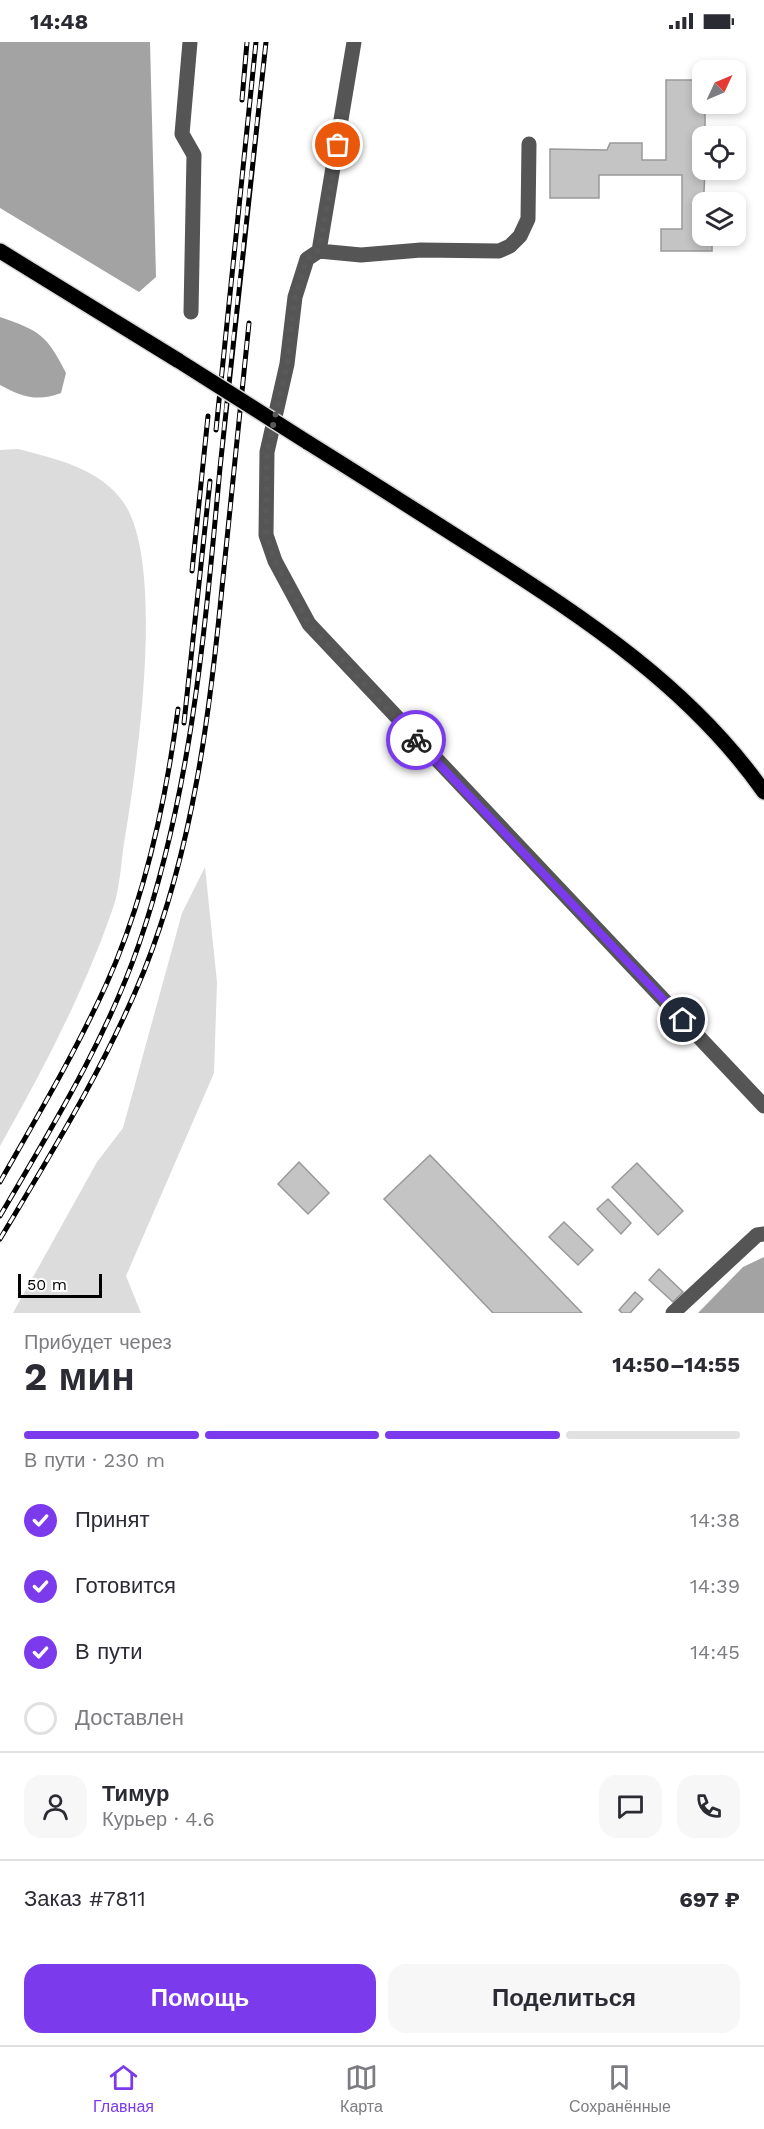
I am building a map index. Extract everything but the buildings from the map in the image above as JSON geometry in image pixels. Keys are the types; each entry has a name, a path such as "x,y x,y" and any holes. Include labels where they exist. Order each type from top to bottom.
{"main road":[{"path":"0,251 179,361 547,594 627,651 700,716 764,792"}],"street":[{"path":"190,42 182,134 194,155 190,312"},
{"path":"354,42 319,250 307,259 295,297 287,364 267,452 266,535 275,561 309,624 764,1106"},
{"path":"319,250 361,255 421,250 498,251 510,246 520,236 528,219 530,144"},
{"path":"673,1313 758,1235 764,1234"}],"shaded area":[{"path":"0,42 150,42 156,277 139,292 0,208"},
{"path":"0,317 25,326 47,342 66,373 61,393 37,398 16,393 0,385"},
{"path":"18,449 62,461 90,473 103,481 124,503 137,533 144,572 145,668 135,767 114,905 103,937 63,1028 0,1146 0,450"},
{"path":"205,867 217,982 214,1073 126,1276 141,1313 13,1313 97,1162 123,1128 182,913"},
{"path":"764,1257 764,1313 698,1313 743,1267"}],"railway":[{"path":"242,100 247,42"},
{"path":"216,430 256,42"},
{"path":"0,1216 39,1150 111,1015 139,944 172,827 194,709 202,649 266,42"},
{"path":"0,1239 77,1108 113,1040 144,971 176,875 197,778 212,678 249,323"},
{"path":"192,571 208,416"},
{"path":"184,723 210,481"},
{"path":"0,1182 82,1035 120,953 152,850 167,779 178,709"}],"way so far":[{"path":"338,145 319,250 307,259 295,297 287,364 267,452 266,535 275,561 309,624 416,740"}],"route":[{"path":"416,740 683,1020"}]}
